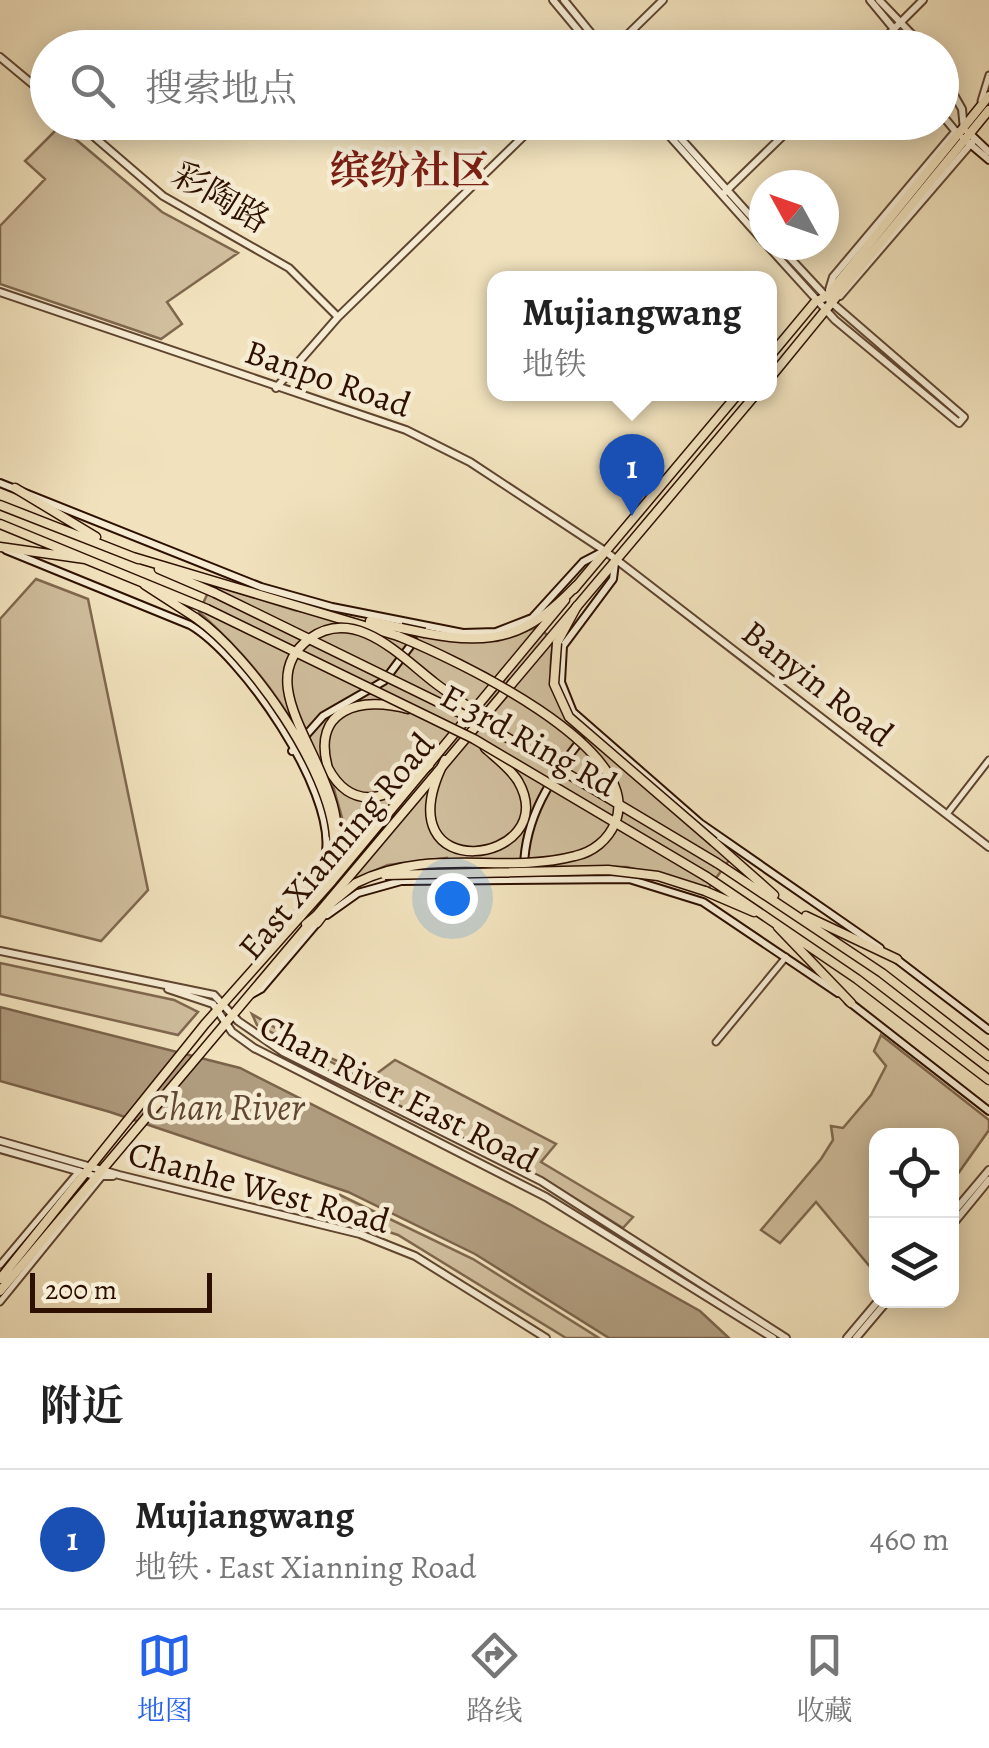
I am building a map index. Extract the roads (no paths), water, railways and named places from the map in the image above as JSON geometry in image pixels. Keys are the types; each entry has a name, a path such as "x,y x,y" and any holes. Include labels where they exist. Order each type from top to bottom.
{"main road":[{"path":"777,348 816,302 829,299 912,204 966,136 989,96"},
{"path":"777,370 826,312 829,299 966,136"},
{"name":"East Xianning Road","path":"0,1279 93,1172 114,1158 429,765 732,401"},
{"name":"East Xianning Road","path":"0,1290 93,1172 102,1148 205,1024 285,931 303,920 368,854 750,401"},
{"path":"15,488 108,546"},
{"name":"E 3rd Ring Rd","path":"0,504 133,556 349,656 526,748 792,911 989,1056"},
{"name":"E 3rd Ring Rd","path":"0,524 207,608 474,739 771,919 989,1080"},
{"path":"0,548 94,560"},
{"path":"133,556 400,632 471,639 508,635 542,620 576,586"},
{"path":"124,572 196,618 240,656 285,719 328,805 334,830 332,863"},
{"path":"576,606 557,643 554,684 569,717 792,911 897,959"},
{"path":"303,920 332,863 340,826 335,800 287,691 294,656 316,635 346,628 371,635 526,748"},
{"path":"303,920 356,883 420,863 578,856 604,840 619,812 618,793 610,774 576,738 487,678 400,632"},
{"path":"429,765 398,792 366,798 342,786 328,768 326,738 336,718 353,706 374,702 431,716"},
{"path":"445,760 431,792 431,822 453,848 484,853 512,837 524,810 520,784 474,739"},
{"path":"317,924 368,854"},
{"path":"356,883 404,873 600,869 658,876 771,919 851,1002"}],"street":[{"path":"553,0 578,30"},
{"path":"564,0 589,30"},
{"path":"632,30 663,0"},
{"path":"870,0 894,29 922,0"},
{"path":"879,0 909,30"},
{"path":"0,57 30,82"},
{"path":"984,108 989,75"},
{"path":"829,299 846,292 930,193 966,136 959,104"},
{"path":"959,130 989,160"},
{"path":"966,136 989,152"},
{"name":"彩陶路","path":"98,140 163,196 272,256 338,317"},
{"path":"276,388 338,317 520,140"},
{"path":"673,140 749,224"},
{"path":"681,140 749,216"},
{"path":"725,192 778,140"},
{"path":"912,204 930,193"},
{"path":"780,260 826,312 959,422 964,417 829,299 792,260"},
{"name":"Banpo Road","path":"0,292 437,444 616,559"},
{"path":"0,483 261,587 418,625 475,634 518,624 542,611 583,562 605,551"},
{"path":"0,548 202,632 256,686 323,814 327,848 316,883 285,931"},
{"path":"616,559 612,579 570,632 561,655 565,696 590,729 706,828 897,959 989,1030"},
{"name":"Banyin Road","path":"616,559 989,847"},
{"path":"292,751 323,716 388,678 412,647 418,625"},
{"path":"524,878 526,843 538,803 590,729"},
{"path":"947,814 989,760"},
{"path":"244,998 261,989 317,924 352,896 387,883 619,878 672,889 702,902 851,1002 989,1111"},
{"name":"Chan River East Road","path":"0,951 211,994 236,1036 267,1056 546,1197 774,1338"},
{"path":"716,1042 786,957"},
{"name":"Chan River East Road","path":"228,1018 283,1052 541,1181 786,1338"},
{"name":"Chanhe West Road","path":"0,1141 93,1172 360,1234 416,1256 546,1338"},
{"path":"0,1149 93,1172"},
{"path":"959,1206 989,1170"},
{"path":"0,1265 93,1172"},
{"path":"0,1302 93,1172"},
{"path":"958,1218 989,1180"},
{"path":"847,1338 871,1308"},
{"path":"856,1338 881,1308"}],"water":[{"name":"Chan River","path":"0,1007 240,1068 513,1206 700,1311 729,1338 609,1338 475,1254 348,1192 110,1112 0,1081"}],"place":[{"name":"Mujiangwang","path":"632,516"}],"district":[{"name":"缤纷社区","path":"410,170"}]}
